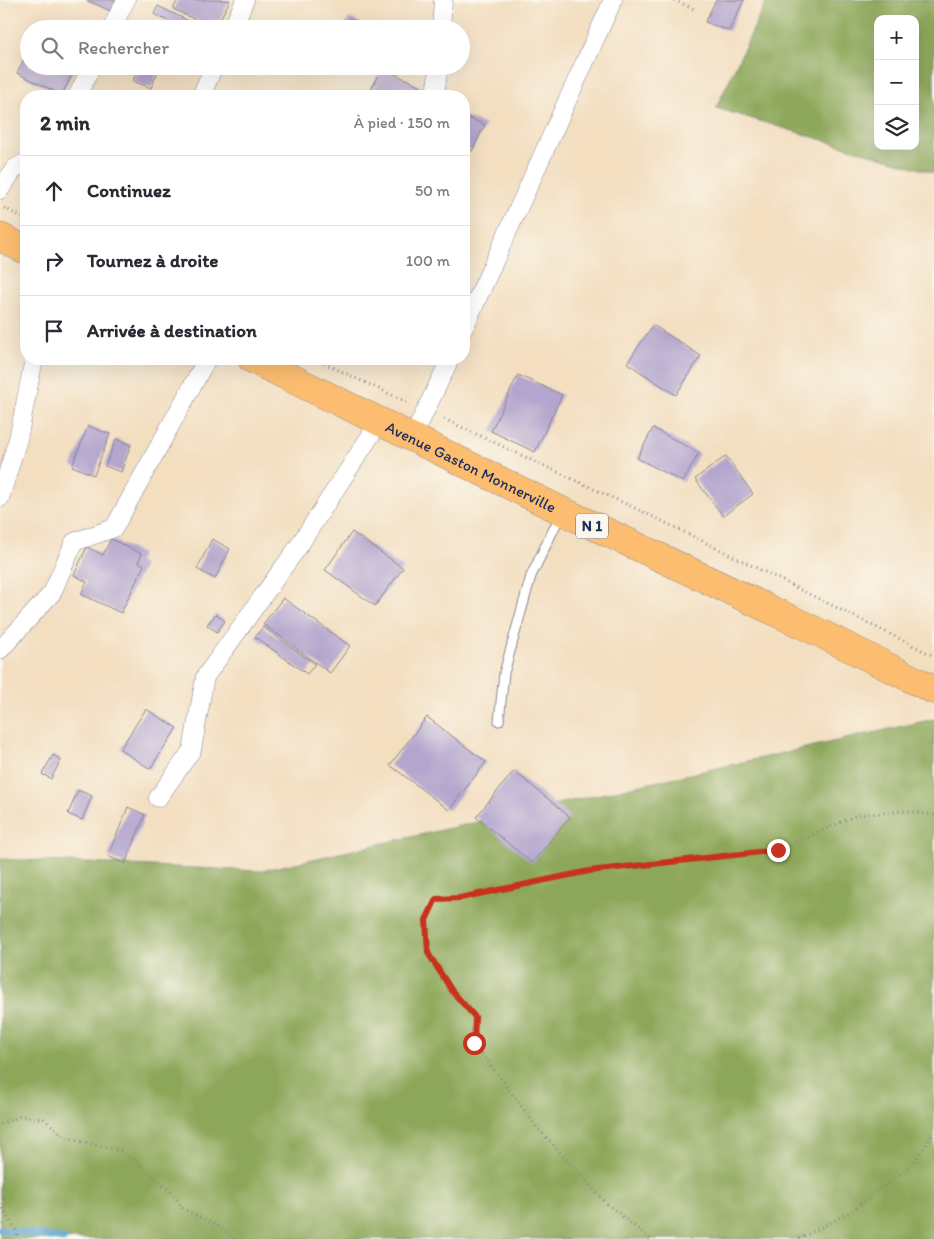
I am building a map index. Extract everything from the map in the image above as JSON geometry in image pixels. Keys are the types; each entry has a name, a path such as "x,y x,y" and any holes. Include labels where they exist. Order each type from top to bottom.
{"main road":[{"path":"0,237 20,247"},
{"name":"Avenue Gaston Monnerville","path":"275,365 413,437 562,511 822,634 934,690"}],"street":[{"path":"116,20 126,0"},
{"path":"236,20 245,0"},
{"path":"442,20 443,0"},
{"path":"470,315 613,0"},
{"path":"80,90 88,75"},
{"path":"204,90 210,75"},
{"path":"435,90 438,75"},
{"path":"0,190 15,168 20,165"},
{"path":"0,498 18,439 33,365"},
{"path":"0,650 52,593 74,542 114,528 204,365"},
{"path":"413,437 447,365"},
{"path":"158,798 192,750 205,677 298,547 380,420"}],"lane":[{"path":"499,721 504,673 530,576 562,511"}],"path":[{"path":"674,0 694,9"},
{"path":"0,206 20,216"},
{"path":"328,365 658,519 934,656"},
{"path":"650,1239 606,1202 536,1126 474,1043 475,1017 452,991 428,953 426,920 436,899 460,898 589,871 778,850 857,815 906,811 934,814"},
{"path":"0,1124 21,1116 44,1119 65,1137 120,1151 138,1163 173,1194 183,1209 218,1226 235,1239"},
{"path":"798,1239 852,1211 914,1163 934,1132"},
{"path":"0,1204 17,1232 18,1239"}],"green space":[{"path":"767,0 934,0 934,173 716,108"},
{"path":"934,719 934,1239 0,1239 0,859 260,871"}],"building":[{"path":"86,0 119,0 113,12"},
{"path":"178,0 230,0 220,20 196,20 173,9"},
{"path":"716,0 744,0 729,31 705,22"},
{"path":"158,6 187,20 166,20 154,14"},
{"path":"21,75 72,75 64,90 52,90"},
{"path":"135,75 156,75 151,88 133,81"},
{"path":"378,75 397,75 421,86 419,90 371,90"},
{"path":"470,119 485,125 472,151 470,150"},
{"path":"653,325 701,356 676,395 627,363"},
{"path":"518,375 562,395 535,452 491,431"},
{"path":"88,426 110,434 94,475 72,466"},
{"path":"653,428 699,453 683,482 637,458"},
{"path":"116,439 131,445 121,472 105,466"},
{"path":"726,456 753,494 723,516 695,479"},
{"path":"352,532 403,568 375,606 325,570"},
{"path":"111,539 142,554 138,562 144,565 121,613 81,594 87,582 74,575 87,547 103,555"},
{"path":"212,539 230,549 215,579 197,569"},
{"path":"283,598 350,646 330,673 263,624"},
{"path":"216,614 225,621 217,632 207,625"},
{"path":"263,627 315,664 307,674 255,637"},
{"path":"146,709 177,728 150,769 120,749"},
{"path":"427,717 486,762 449,810 390,765"},
{"path":"53,755 61,760 51,779 42,774"},
{"path":"514,771 570,817 532,863 476,817"},
{"path":"78,790 92,796 82,820 68,814"},
{"path":"128,807 145,815 125,864 108,856"}],"waterway":[{"path":"0,1229 64,1239"}],"route":[{"path":"474,1043 475,1017 452,991 428,953 426,920 436,899 460,898 520,887 589,871 778,850"}]}
